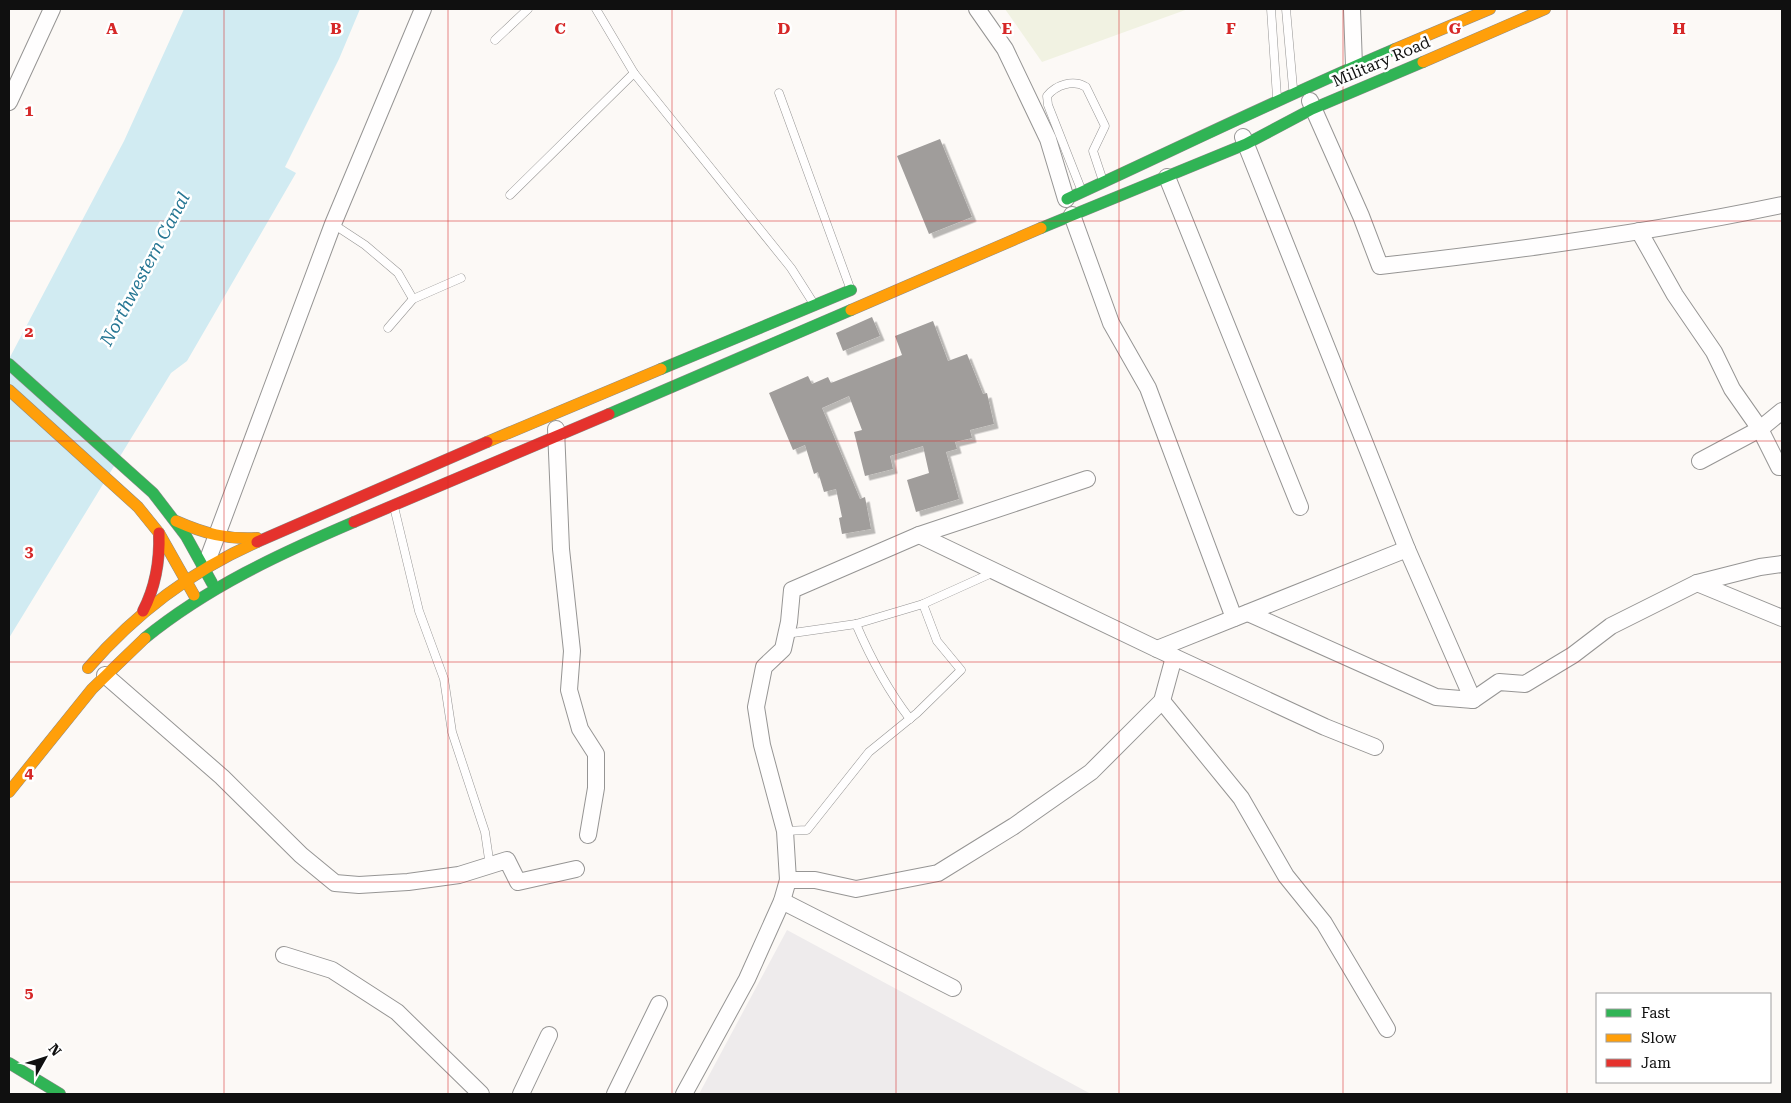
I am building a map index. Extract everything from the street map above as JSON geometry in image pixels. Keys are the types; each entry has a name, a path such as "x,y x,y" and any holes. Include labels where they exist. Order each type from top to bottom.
{"main road":[{"name":"Military Road","path":"1062,201 1235,122 1299,90 1490,9"},
{"name":"Military Road","path":"9,792 105,675 138,644 196,598 288,549 394,506 1072,215 1246,144 1312,109 1545,9"},
{"path":"81,676 140,616 185,578 204,568 267,537 556,412 856,287"},
{"path":"9,364 153,493 176,521 214,588"},
{"path":"9,390 138,507 159,532 196,598"},
{"path":"176,521 216,537 248,539 267,537"},
{"path":"140,616 155,586 159,569 159,532"},
{"path":"9,1063 60,1094"}],"street":[{"path":"9,102 52,9"},
{"path":"204,568 333,224 423,9"},
{"path":"977,9 1005,48 1044,130 1062,201"},
{"path":"1352,9 1354,66"},
{"path":"1299,90 1312,109 1336,157 1380,266 1486,254 1639,231 1782,205"},
{"path":"1235,122 1246,144 1407,549 1473,700"},
{"path":"1167,177 1300,507"},
{"path":"1072,215 1111,324 1148,388 1241,615 1436,697 1473,700 1499,682 1525,684 1573,654 1611,626 1698,583 1760,567 1782,564"},
{"path":"1639,231 1675,295 1714,352 1732,389 1760,429 1779,467 1782,467"},
{"path":"1700,461 1760,429 1782,411"},
{"path":"556,412 561,549 572,651 568,690 580,729 596,754 596,788 588,835"},
{"path":"684,1094 747,979 782,900 788,880 785,831 762,745 756,707 764,667 783,649 792,590 920,535 1087,479"},
{"path":"920,535 1174,657 1325,727 1375,747"},
{"path":"1157,649 1407,549"},
{"path":"1698,583 1782,618"},
{"path":"788,880 815,880 856,889 938,872 1014,826 1091,772 1162,701 1174,657"},
{"path":"105,675 222,777 301,855 335,883 359,885 408,882 459,875 508,860 518,882 576,869"},
{"path":"1162,701 1240,798 1286,876 1324,923 1387,1029"},
{"path":"782,900 953,988"},
{"path":"284,955 332,970 397,1012 481,1094"},
{"path":"614,1094 659,1004"},
{"path":"521,1094 549,1035"}],"lane":[{"path":"495,40 528,9"},
{"path":"596,9 634,73 791,268 814,305"},
{"path":"1271,9 1278,101"},
{"path":"1286,9 1299,90"},
{"path":"1272,25 1288,22"},
{"path":"510,195 634,73"},
{"path":"1082,192 1048,105 1047,96 1052,91 1071,83 1080,83 1086,87 1103,117 1105,126 1093,151 1104,182"},
{"path":"779,93 856,287"},
{"path":"333,224 365,244 398,273 413,299"},
{"path":"388,328 413,299 461,278"},
{"path":"394,506 419,611 444,679 452,732 485,832 490,866"},
{"path":"786,634 856,624 923,604 995,571"},
{"path":"785,831 806,830 869,752 910,719 962,670 937,641 923,604"},
{"path":"856,624 870,657 888,690 910,719"}],"shaded area":[{"path":"787,930 1091,1094 699,1094"}],"green space":[{"path":"1005,9 1188,9 1042,62"}],"water":[{"name":"Northwestern Canal","path":"184,9 360,9 339,59 285,167 296,173 187,361 171,373 9,638 9,359 124,141"}],"building":[{"path":"940,139 972,217 929,234 897,156"},
{"path":"872,317 880,336 843,351 836,333"},
{"path":"933,321 948,361 967,354 983,394 987,393 994,424 970,430 972,438 955,442 957,449 946,452 959,499 916,512 907,480 929,473 923,446 890,456 893,469 865,476 854,432 862,430 849,396 822,408 860,499 865,497 871,529 842,534 839,518 842,517 836,489 824,492 818,472 814,474 805,445 793,450 769,393 808,376 812,384 828,377 831,383 902,355 895,336"}],"traffic: fast":[{"path":"1067,199 1271,104 1395,49"},
{"path":"1041,228 1246,144 1312,109 1423,62"},
{"path":"661,369 851,290"},
{"path":"609,414 851,310"},
{"path":"9,364 153,493 186,536 212,583"},
{"path":"145,638 219,587 272,559 354,522"},
{"path":"9,1063 60,1094"}],"traffic: slow":[{"path":"1395,49 1490,9"},
{"path":"1423,62 1545,9"},
{"path":"851,310 1041,228"},
{"path":"487,442 661,369"},
{"path":"9,390 138,507 159,533 194,595"},
{"path":"176,521 216,535 236,538 257,538"},
{"path":"88,668 125,630 165,596 209,566 257,542"},
{"path":"9,792 92,689 145,638"}],"traffic: jam":[{"path":"354,522 609,414"},
{"path":"257,542 487,442"},
{"path":"143,611 156,573 159,533"}]}
